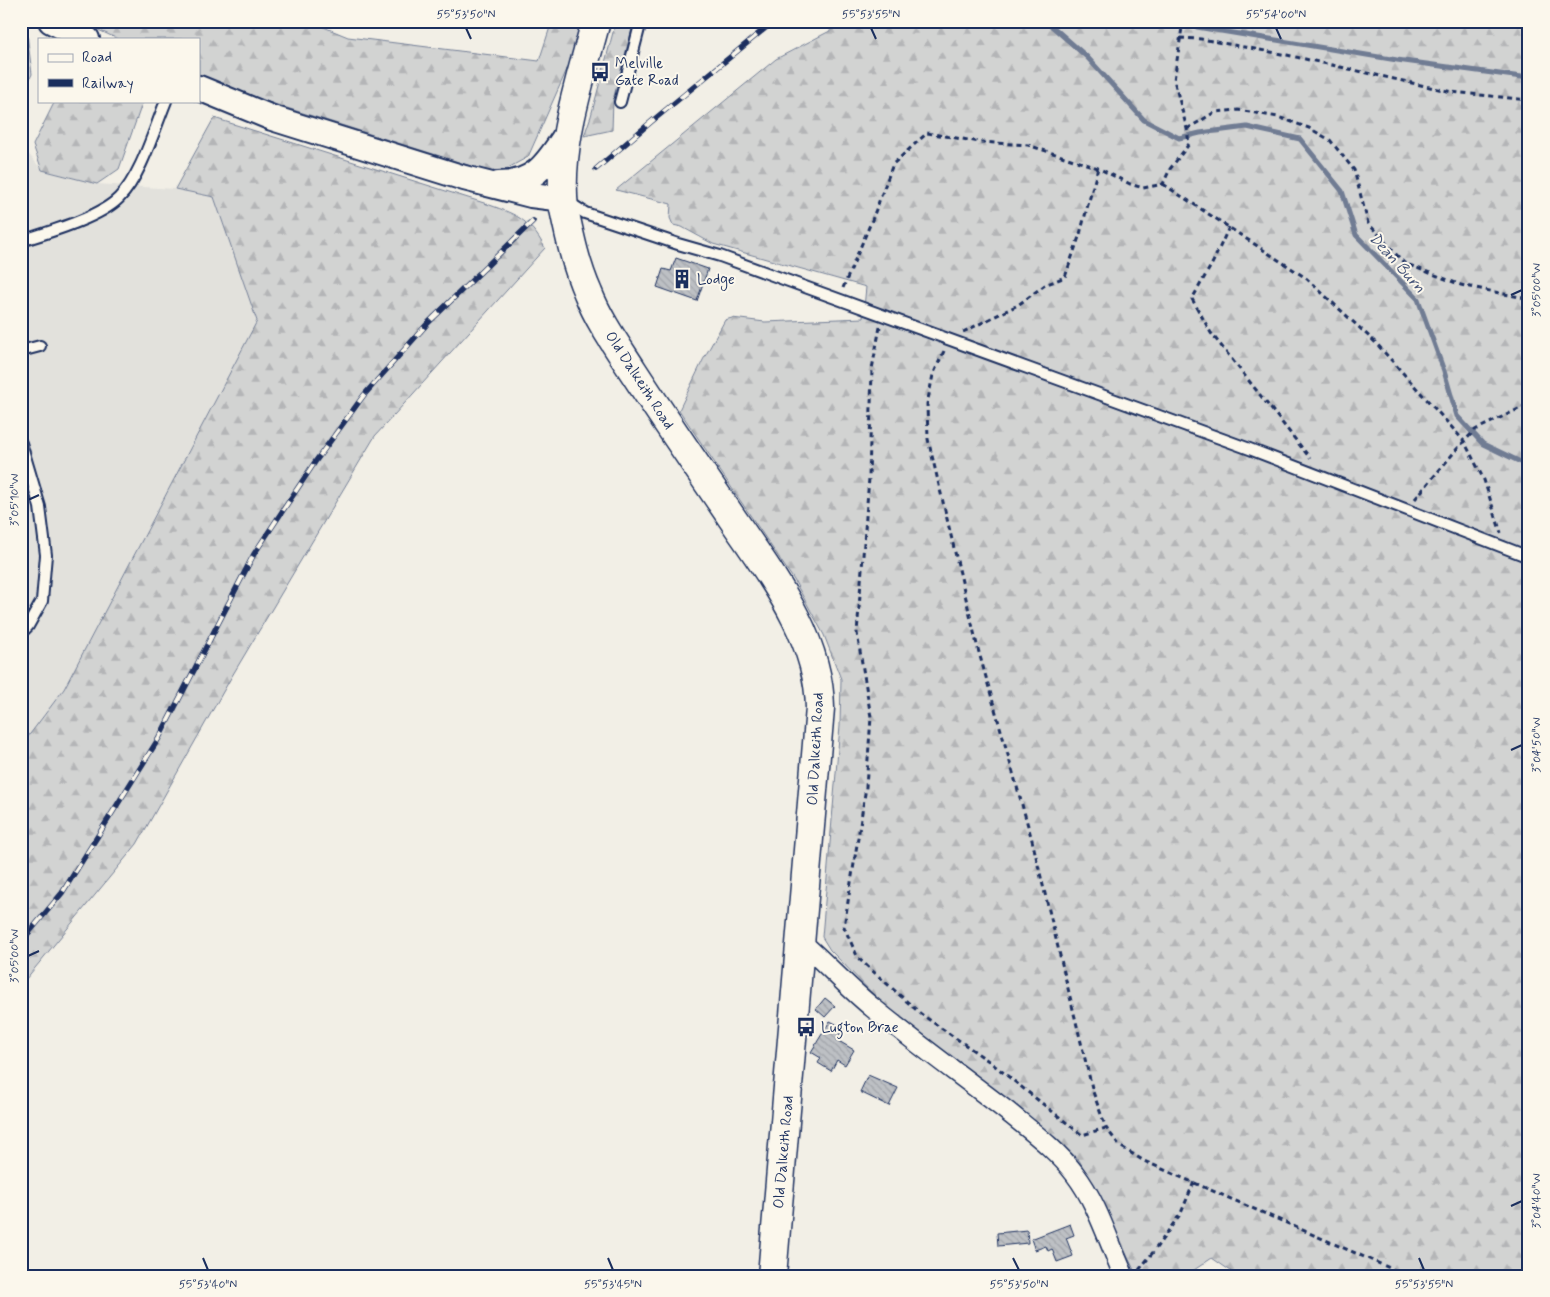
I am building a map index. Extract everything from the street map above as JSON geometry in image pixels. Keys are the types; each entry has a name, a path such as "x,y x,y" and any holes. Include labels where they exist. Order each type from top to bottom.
{"main road":[{"name":"Old Dalkeith Road","path":"596,21 564,154 563,199 579,272 588,295 642,386 779,588 804,636 814,663 820,691 772,1276"}],"street":[{"path":"51,21 85,38"},
{"path":"200,88 272,118 428,167 531,195 563,199"},
{"path":"489,184 509,184 525,180 534,175 568,132"},
{"path":"800,941 872,1008 962,1076 1057,1154 1074,1172 1085,1188 1130,1275"}],"lane":[{"path":"620,102 641,21"},
{"path":"21,241 77,222 109,206 120,197 136,176 166,102"},
{"path":"563,199 585,213 720,256 949,338 1247,448 1529,557"},
{"path":"21,351 40,346"},
{"path":"21,443 40,507 46,555 42,601 28,626 21,633"}],"path":[{"path":"1163,184 1170,169 1189,144 1174,80 1183,21"},
{"path":"1180,38 1201,39 1287,55 1452,92 1529,100"},
{"path":"1187,129 1215,112 1238,110 1278,116 1309,128 1330,140 1354,170 1368,223 1404,263 1461,285 1529,299"},
{"path":"839,298 893,164 928,133 980,142 1028,145 1098,168 1130,184 1143,188 1163,184 1306,278 1376,343 1464,441 1484,480 1505,548"},
{"path":"1098,168 1080,234 1065,277 1045,285 1018,305 949,338 933,375 927,404 928,439 978,649 1032,840 1093,1092 1106,1128 1120,1146 1144,1161 1408,1276"},
{"path":"1229,227 1213,262 1192,299 1211,333 1327,480"},
{"path":"882,314 872,369 869,478 857,633 871,717 866,787 844,927 858,958 921,1014 990,1062 1082,1135 1106,1128"},
{"path":"1406,510 1475,430 1529,404"},
{"path":"1130,1275 1154,1251 1181,1213 1194,1182"},
{"path":"1395,1276 1396,1271"}],"shaded area":[{"path":"21,145 42,170 97,184 175,189 214,197 258,321 64,689 21,746"}],"green space":[{"path":"79,21 309,21 348,37 539,61 552,21 581,21 572,58 528,157 497,174 236,92 200,75 200,38 116,38"},
{"path":"616,21 634,21 613,100 612,130 584,136 591,116"},
{"path":"849,21 1529,21 1529,1276 1238,1276 1212,1258 1185,1276 1137,1276 1079,1160 1054,1138 881,1002 830,950 822,937 840,726 841,679 824,635 794,580 679,410 725,320 732,318 765,322 863,318 866,287 713,244 682,227 673,225 670,218 671,204 616,190 776,59"},
{"path":"21,30 27,33 32,74 21,98"},
{"path":"54,102 143,102 119,169 97,184 42,170 33,145"},
{"path":"214,118 504,210 527,223 545,248 375,436 232,676 137,844 21,985 21,746 64,689 257,321 214,197 175,189"}],"building":[{"name":"Lodge","path":"676,258 708,269 697,301 657,287 663,269 671,271"},
{"path":"825,998 835,1006 825,1017 816,1009"},
{"path":"830,1021 844,1028 837,1040 854,1050 845,1065 837,1060 831,1071 818,1063 821,1058 811,1052"},
{"path":"868,1075 898,1088 889,1106 860,1092"},
{"path":"1070,1224 1074,1235 1066,1238 1073,1256 1057,1262 1052,1249 1048,1251 1046,1246 1035,1250 1031,1239"},
{"path":"1027,1230 1028,1243 998,1246 997,1233"}],"waterway":[{"name":"Dean Burn","path":"1046,21 1087,57 1144,120 1179,138 1200,133 1247,127 1300,139 1342,191 1356,235 1418,299 1444,371 1457,416 1483,444 1529,466"},
{"path":"1197,27 1397,60 1529,78"}],"railway":[{"path":"596,169 774,21"},
{"path":"21,942 62,893 159,738 254,554 315,462 364,395 428,323 533,221"}],"place":[{"name":"Melville Gate Road","path":"600,72"},
{"name":"Lodge","path":"682,279"},
{"name":"Lugton Brae","path":"806,1027"}]}
